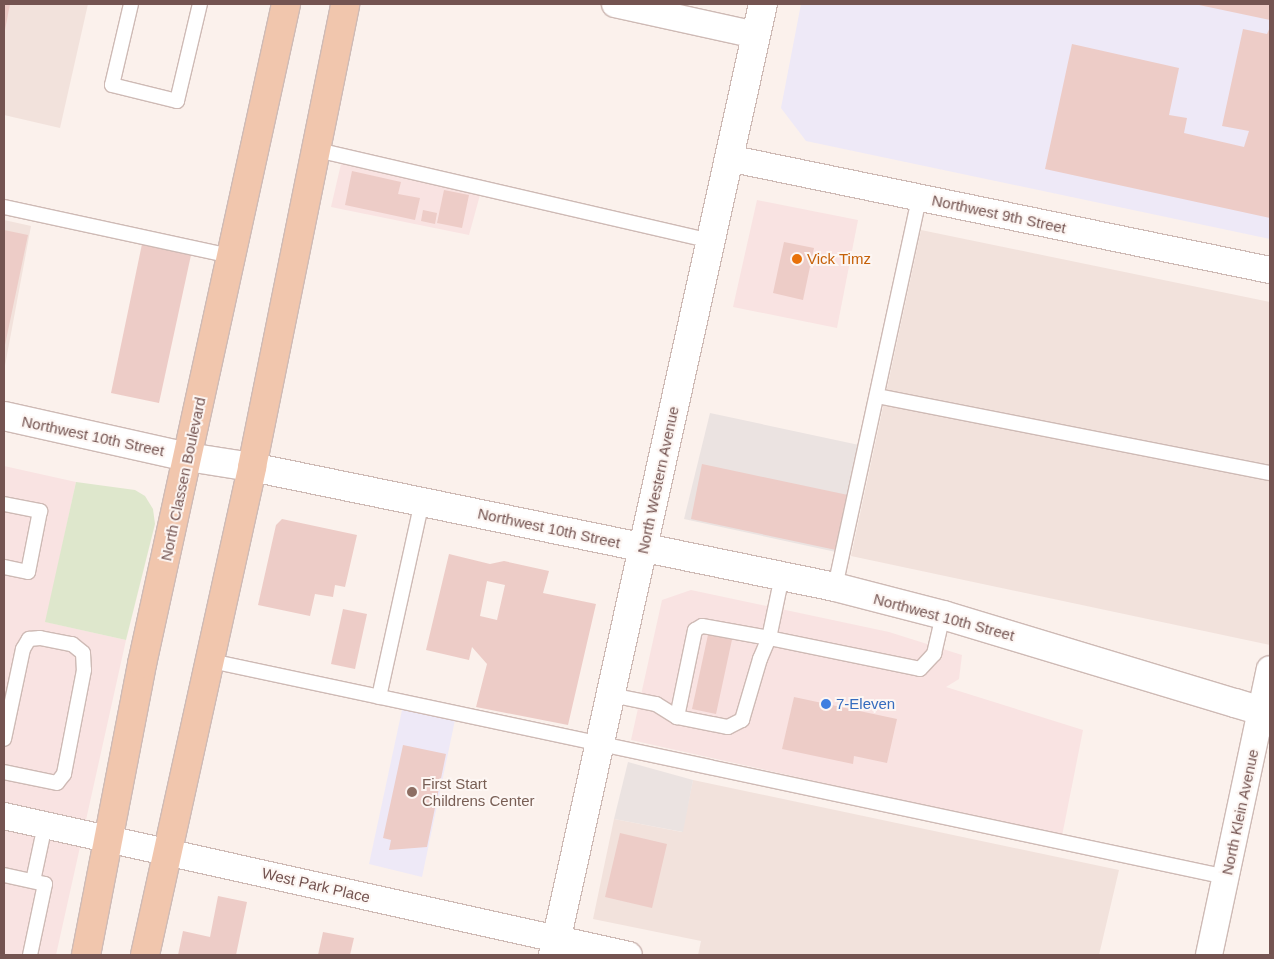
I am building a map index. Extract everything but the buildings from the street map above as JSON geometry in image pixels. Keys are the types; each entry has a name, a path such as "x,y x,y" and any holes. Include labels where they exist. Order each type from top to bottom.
{"main road":[{"name":"North Classen Boulevard","path":"86,955 142,664 286,4"},
{"path":"145,955 211,661 252,467 345,4"},
{"name":"North Western Avenue","path":"555,947 763,4"},
{"name":"Northwest 10th Street","path":"4,416 188,456 252,467 834,587 943,614 1267,714"}],"street":[{"path":"615,4 756,36"},
{"name":"Northwest 9th Street","path":"728,158 1270,270"},
{"name":"North Klein Avenue","path":"1209,955 1226,877 1267,714 1270,669"},
{"name":"West Park Place","path":"4,816 168,853 555,947 629,955"}],"lane":[{"path":"131,4 112,85 177,101 200,4"},
{"path":"317,150 710,241"},
{"path":"834,587 920,198"},
{"path":"4,207 231,256"},
{"path":"877,396 1270,473"},
{"path":"379,697 422,502"},
{"path":"4,504 40,511 28,572 4,567"},
{"path":"611,695 656,704 677,717 728,727 742,720 760,659 769,638 782,576"},
{"path":"677,717 695,630 702,626 920,669 934,654 943,614"},
{"path":"4,739 23,649 29,639 40,638 72,644 83,653 84,670 64,774 57,783 4,772"},
{"path":"211,661 1226,877"},
{"path":"33,881 45,824"},
{"path":"4,875 45,884 30,955"}],"shaded area":[{"path":"4,4 88,4 60,128 4,115"},
{"path":"801,4 1270,4 1270,239 806,141 781,108"},
{"path":"341,164 480,195 469,235 331,207"},
{"name":"Vick Timz","path":"757,200 858,220 837,328 733,307"},
{"path":"4,220 31,226 4,371"},
{"path":"921,230 1270,302 1270,645 851,556"},
{"path":"710,413 859,445 836,552 684,519"},
{"path":"4,466 76,482 46,622 126,640 56,955 4,955"},
{"path":"691,590 889,632 962,655 959,679 946,687 1083,730 1062,836 631,740 662,600"},
{"name":"First Start Childrens Center","path":"402,710 455,720 422,877 369,864"},
{"path":"628,762 693,780 683,832 614,819"},
{"path":"693,780 1119,870 1099,955 698,955 701,941 593,919 614,819 682,832"}],"green space":[{"path":"76,482 135,490 145,496 153,509 155,524 126,640 45,622"}],"place":[{"name":"Vick Timz","path":"797,259"},
{"name":"7-Eleven","path":"826,704"},
{"name":"First Start Childrens Center","path":"412,792"}]}
